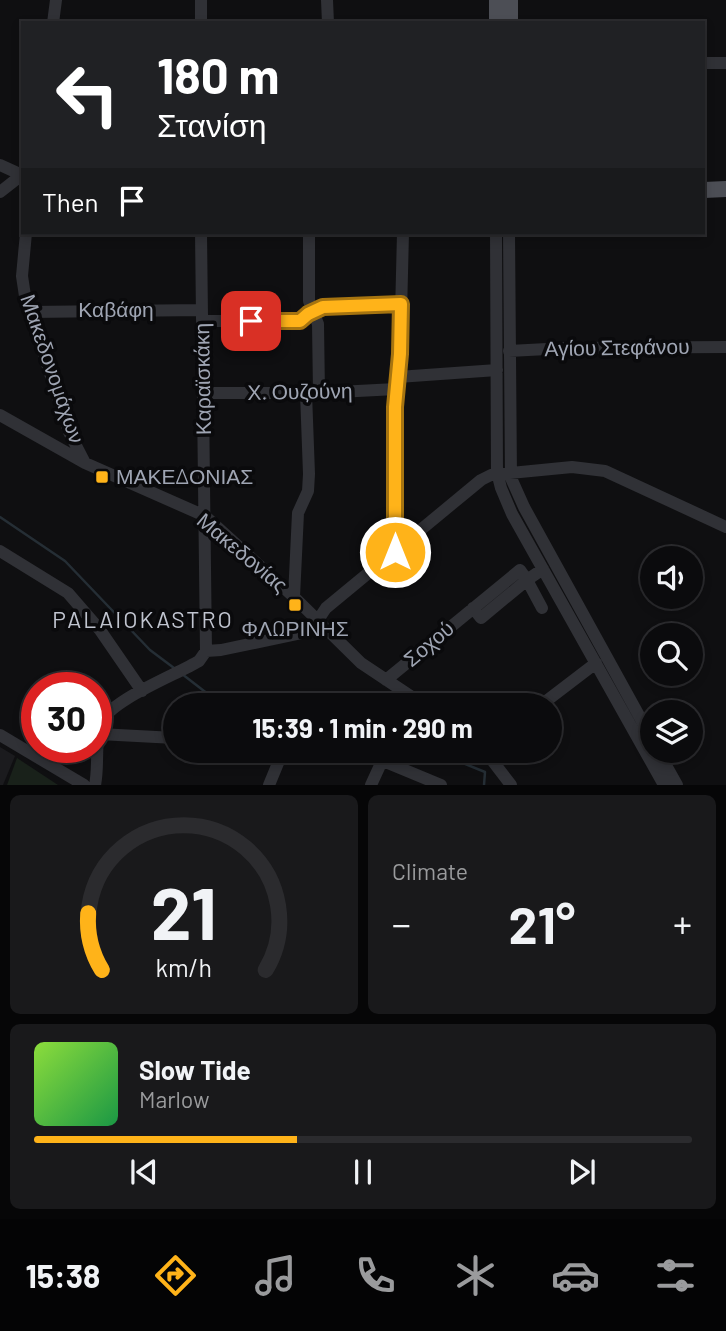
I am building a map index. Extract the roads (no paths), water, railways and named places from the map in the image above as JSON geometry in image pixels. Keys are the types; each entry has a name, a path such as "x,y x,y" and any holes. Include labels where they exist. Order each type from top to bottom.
{"main road":[{"path":"497,0 497,21"},
{"path":"510,0 510,21"},
{"path":"705,190 726,189"}],"street":[{"path":"53,21 56,0"},
{"path":"201,0 201,21"},
{"path":"327,0 328,21"},
{"path":"705,63 726,64"},
{"path":"0,165 21,174"},
{"path":"0,192 21,175"},
{"name":"Μακεδονομάχων","path":"26,235 22,276 30,313 69,432 85,463"},
{"name":"Καραϊσκάκη","path":"201,235 206,651"},
{"path":"294,597 298,513 308,491 318,324 309,301 309,235"},
{"path":"395,552 397,383 403,235"},
{"path":"496,235 497,370 504,474 512,514 664,785"},
{"path":"509,235 509,351 504,474 640,717"},
{"name":"Καβάφη","path":"30,313 202,315 300,321 323,307 401,304"},
{"name":"Αγίου Στεφάνου","path":"509,351 553,348 726,347"},
{"name":"Χ. Ουζούνη","path":"204,393 312,393 497,370"},
{"name":"Μακεδονίας","path":"0,415 85,463 205,516 361,663 406,693"},
{"path":"112,709 191,666 202,659 206,651 299,635 309,630 326,608 481,480 504,474 572,467 605,471 726,527"},
{"path":"0,551 68,593 100,630 142,691"},
{"name":"Σοχού","path":"386,680 520,570 527,580 543,569"},
{"path":"527,580 542,608"},
{"path":"557,693 596,663"},
{"path":"0,735 84,785"},
{"path":"112,735 163,737"},
{"path":"95,785 98,763"},
{"path":"269,785 278,763"},
{"path":"371,785 381,763"},
{"path":"387,763 441,785"},
{"path":"494,763 511,785"},
{"path":"665,763 677,785"}],"waterway":[{"path":"0,517 65,561 150,650 174,668"},
{"path":"182,674 207,693"},
{"path":"463,763 485,772 484,785"}],"place":[{"name":"ΜΑΚΕΔΟΝΙΑΣ","path":"102,477"},
{"name":"ΦΛΩΡΙΝΗΣ","path":"295,605"}],"district":[{"name":"PALAIOKASTRO","path":"143,620"}]}
